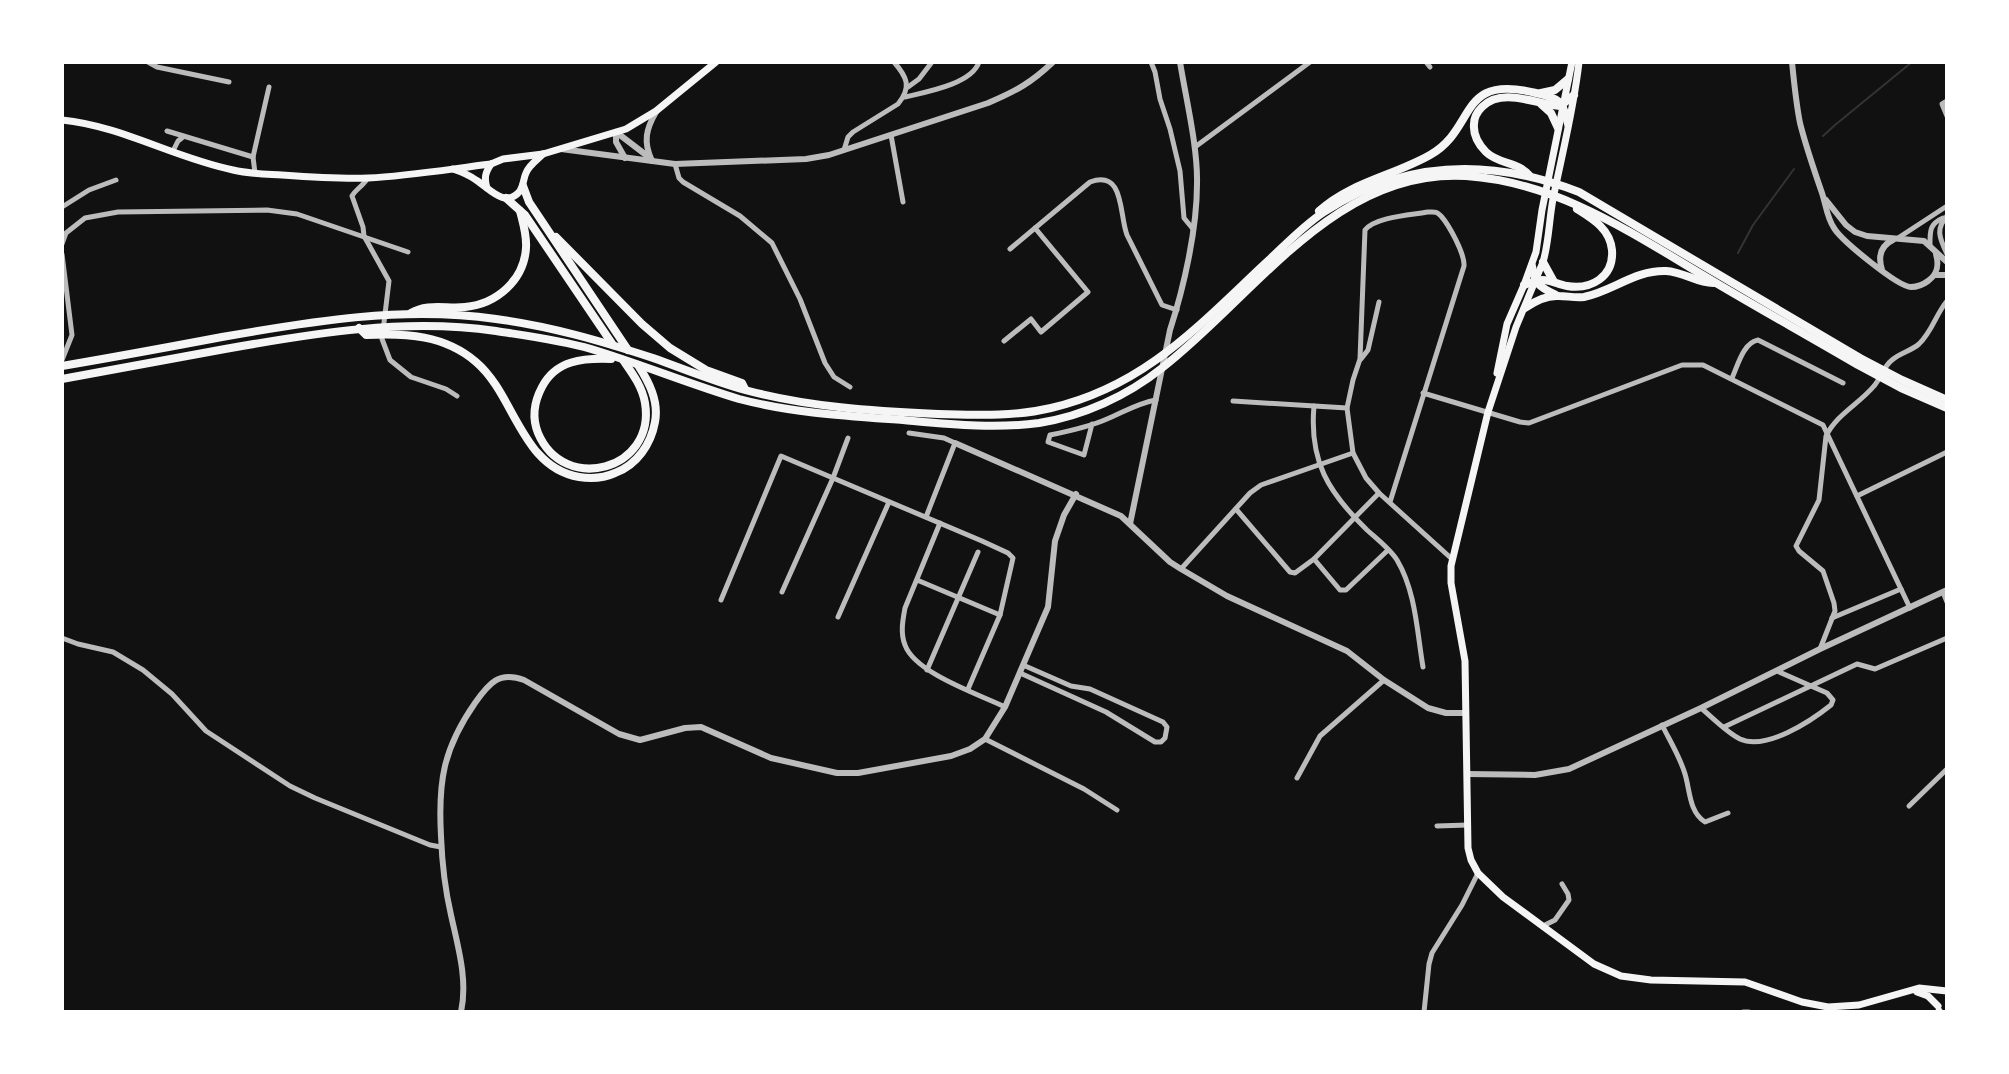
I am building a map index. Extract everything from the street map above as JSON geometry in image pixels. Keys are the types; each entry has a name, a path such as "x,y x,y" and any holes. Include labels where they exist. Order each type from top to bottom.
{"highway":[{"path":"1540,93 1555,90 1568,79"},
{"path":"62,366 357,316 451,314 569,332 745,390 828,407 995,416 1026,413 1061,406 1106,390 1159,359 1327,204 1371,179 1426,158 1440,149 1473,103 1486,93 1509,88 1558,99 1563,105 1568,124"},
{"path":"1530,176 1523,168 1487,153 1475,137 1474,120 1482,107 1498,98 1563,105 1574,95"},
{"path":"1541,104 1551,113 1558,128"},
{"path":"1299,231 1323,213 1365,190 1388,180 1425,171 1462,168 1530,176 1579,192 1859,362"},
{"path":"62,379 359,328 366,335 411,330 489,330 559,341 592,354 619,359 742,399 783,408 961,425 1039,423 1102,404 1159,371 1312,231 1361,200 1426,178 1473,177 1528,188 1596,213 1717,284 1947,408"},
{"path":"411,330 456,348 476,361 491,377 531,445 557,469 587,478 601,477 619,472 645,448 653,433 656,415 646,378 529,202 523,181"},
{"path":"506,198 525,215 637,381 644,400 646,415 637,444 615,464 586,469 560,461 548,450 535,426 534,410 545,381 557,368 592,354"},
{"path":"1524,285 1543,280 1582,287 1593,285 1605,276 1611,263 1609,239 1602,227 1574,207 1572,202"},
{"path":"409,313 420,307 451,308 484,304 510,286 526,251 519,210"},
{"path":"545,224 642,324 670,348 706,370 742,383 745,390"},
{"path":"1543,262 1555,283"},
{"path":"1532,266 1540,288 1557,295"},
{"path":"1525,308 1539,299 1557,295 1585,297 1634,276 1655,271 1687,274 1705,283 1717,284"},
{"path":"1901,384 1947,400"}],"main road":[{"path":"62,120 100,126 235,171 367,178 491,164 503,159 543,154 626,129 656,111 716,62"},
{"path":"1495,391 1507,324 1532,266 1538,243 1572,62"},
{"path":"1579,62 1551,210 1547,248 1488,412 1452,559 1451,583 1465,661 1469,855 1478,873 1503,897 1594,964 1628,978 1745,982 1802,1002 1828,1007 1859,1005 1919,988 1947,991"},
{"path":"451,169 467,174 492,194 506,198 516,194 530,166 543,154"},
{"path":"509,159 521,169 523,181"},
{"path":"487,188 486,171 491,164"},
{"path":"1911,990 1923,993 1939,1010"},
{"path":"1939,1010 1941,997 1947,991"}],"street":[{"path":"148,62 157,67 229,82"},
{"path":"844,150 853,132 904,97 906,79 894,62"},
{"path":"907,88 919,79 932,62"},
{"path":"904,97 969,77 978,68 979,62"},
{"path":"561,149 675,164 806,159 844,150 988,103 1029,83 1053,62"},
{"path":"1151,62 1180,171 1184,218 1193,229"},
{"path":"1130,524 1193,229 1197,184 1180,62"},
{"path":"1194,148 1310,62"},
{"path":"1792,62 1801,124 1832,226 1839,236 1882,270 1911,287 1925,284 1935,275 1938,263 1936,254"},
{"path":"255,173 253,157 269,87"},
{"path":"1947,101 1942,104 1947,116"},
{"path":"652,161 646,131 656,111"},
{"path":"167,131 253,157"},
{"path":"616,132 652,161"},
{"path":"616,132 616,142 626,159"},
{"path":"890,134 903,202"},
{"path":"173,151 184,137"},
{"path":"675,164 683,182 740,216 772,243 800,299 825,363 834,377 850,387"},
{"path":"367,178 352,196 364,236 389,281 382,339 390,360 411,377 457,396"},
{"path":"62,207 89,190 116,180"},
{"path":"1010,249 1090,182 1106,180 1118,191 1123,224 1162,305 1177,310"},
{"path":"1824,197 1855,232 1867,236 1924,241 1947,262"},
{"path":"1882,270 1879,260 1881,252 1890,241 1947,206"},
{"path":"62,244 64,234 85,218 118,212 267,210 297,214 408,252"},
{"path":"1390,502 1464,266 1461,250 1436,212 1385,220 1368,225 1365,230 1360,359 1347,408 1347,422 1353,453 1366,478 1379,493 1452,559"},
{"path":"1930,246 1930,229 1935,221 1946,216"},
{"path":"1946,216 1939,228 1939,239 1947,254"},
{"path":"1004,341 1031,319 1041,332 1088,292 1035,228"},
{"path":"62,254 72,335 62,360"},
{"path":"1935,275 1947,275"},
{"path":"1820,649 1835,611 1834,603 1823,571 1796,546 1819,500 1826,436 1843,413 1876,384 1894,358 1918,345 1927,335 1947,301"},
{"path":"1360,359 1368,350 1379,302"},
{"path":"1732,378 1747,346 1758,340 1843,383"},
{"path":"1423,393 1520,422 1538,421 1682,365 1703,365 1823,425 1910,608"},
{"path":"1092,424 1084,455 1048,442 1050,435 1075,430 1092,424 1108,419 1141,402 1156,400"},
{"path":"1233,401 1347,408"},
{"path":"1314,406 1313,430 1319,464 1334,494 1398,561 1409,586 1423,667"},
{"path":"909,433 944,438 1121,516 1170,562 1238,602 1347,651 1384,680 1428,708 1446,713 1466,713"},
{"path":"782,592 848,438"},
{"path":"926,517 955,443"},
{"path":"1857,496 1947,452"},
{"path":"1181,569 1250,493 1261,485 1353,453"},
{"path":"721,600 781,456 940,523 1013,558 1000,615 968,689"},
{"path":"1236,509 1290,572 1295,573 1314,559 1379,493"},
{"path":"461,1012 465,997 460,953 444,879 441,847 441,781 461,724 493,682 501,677 513,676 524,680 619,734 640,740 701,727 771,758 837,773 858,773 951,756 985,739 1005,707 1048,607 1055,541 1076,494"},
{"path":"838,617 889,502"},
{"path":"940,523 905,608 905,645 913,660 927,670 1005,707"},
{"path":"1314,559 1340,590 1346,590 1388,550"},
{"path":"927,670 978,552"},
{"path":"917,580 1000,615"},
{"path":"1832,618 1901,589"},
{"path":"1467,774 1535,775 1558,772 1588,761 1945,591 1947,602"},
{"path":"62,638 113,652 143,670 172,694 206,731 290,786 441,847"},
{"path":"1724,727 1857,664 1875,669 1947,638"},
{"path":"1020,673 1106,712 1155,742 1165,738 1167,727 1163,722 1090,689 1071,686 1023,665"},
{"path":"1701,708 1737,738 1757,742 1805,723 1831,705 1833,700 1827,693 1777,671"},
{"path":"1297,778 1320,736 1384,680"},
{"path":"1662,725 1685,775 1689,798 1699,819 1705,822 1728,813"},
{"path":"985,739 1084,789 1117,810"},
{"path":"1909,806 1947,769"},
{"path":"1437,826 1468,825"},
{"path":"1424,1012 1432,953 1478,873"},
{"path":"1542,926 1555,920 1569,900 1562,884"}],"waterway":[{"path":"1823,136 1912,62"},
{"path":"1738,253 1753,225 1794,169"}]}
